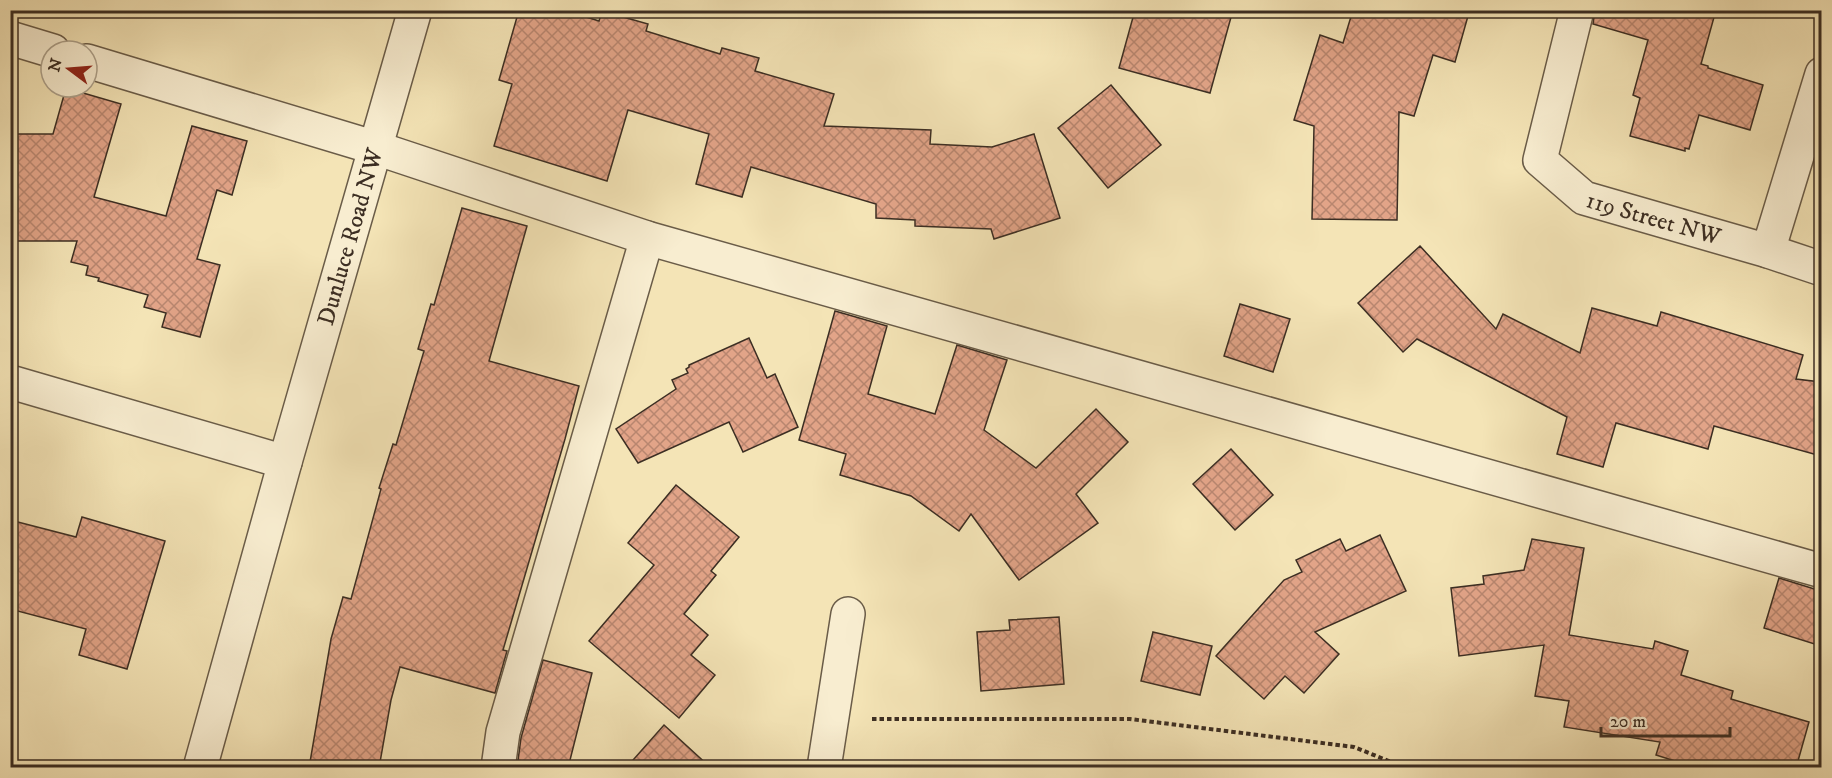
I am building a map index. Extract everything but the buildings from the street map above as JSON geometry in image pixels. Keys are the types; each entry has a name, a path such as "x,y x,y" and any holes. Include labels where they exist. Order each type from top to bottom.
{"street":[{"name":"Dunluce Road NW","path":"200,768 415,10"},
{"name":"119 Street NW","path":"1577,10 1540,160 1584,198 1768,251 1821,270"},
{"path":"10,38 39,47"},
{"path":"99,65 376,148 647,238 1821,571"},
{"path":"1768,251 1821,75"},
{"path":"498,768 503,732 647,238"},
{"path":"14,383 285,462"},
{"path":"824,768 848,614"}],"path":[{"path":"832,719 1130,719 1354,747 1406,768"}]}
